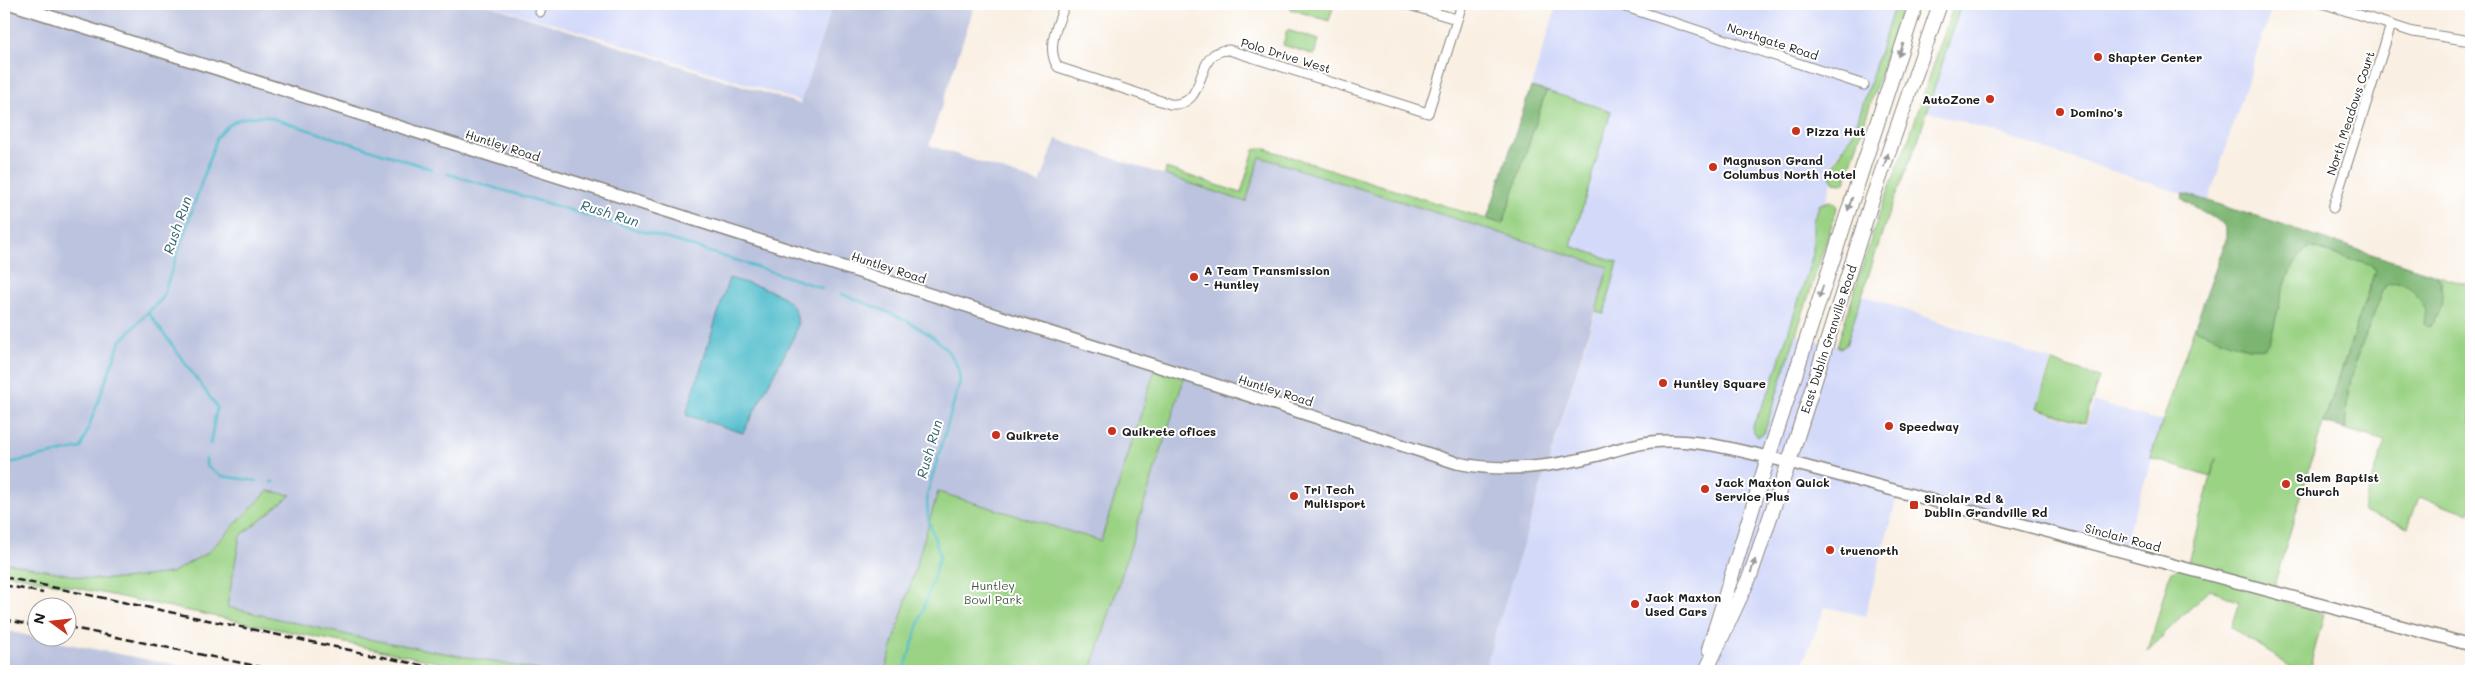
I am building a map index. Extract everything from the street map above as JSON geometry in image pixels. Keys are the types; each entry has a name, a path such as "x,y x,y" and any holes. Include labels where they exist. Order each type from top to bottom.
{"main road":[{"name":"Huntley Road","path":"12,4 1203,381 1457,464 1493,469 1531,468 1566,463 1631,446 1670,441 1703,443 1768,458"},
{"name":"East Dublin Granville Road","path":"1702,671 1768,458 1916,4"},
{"name":"East Dublin Granville Road","path":"1706,671 1750,576 1789,462 1871,203 1940,4"},
{"name":"Sinclair Road","path":"1768,458 1789,462 2471,645"}],"street":[{"name":"Polo Drive West","path":"1065,4 1053,42 1053,59 1058,67 1176,104 1186,102 1193,96 1210,56 1219,51 1229,50 1428,113 1456,19"},
{"path":"1406,4 1456,19 1462,4"},
{"name":"Northgate Road","path":"1618,4 1864,84"},
{"path":"2325,4 2437,37 2471,41"},
{"name":"North Meadows Court","path":"2333,208 2391,25"}],"shaded area":[{"path":"4,4 485,4 800,104 833,4 975,4 929,145 1040,183 1056,139 1245,202 1259,157 1609,267 1484,671 1091,671 1185,375 1156,367 1101,541 938,493 885,671 542,671 352,636 227,607 240,536 290,495 268,491 207,553 171,573 124,579 90,579 4,562"},
{"path":"486,4 833,4 802,102 605,39"},
{"path":"1557,4 1895,4 1855,129 1834,161 1830,171 1832,181 1826,202 1817,208 1812,229 1813,253 1808,271 1770,389 1754,421 1764,433 1796,334 1841,348 1846,345 1862,295 2051,360 2036,409 2086,425 2094,402 2164,422 2122,551 1899,490 1865,616 1825,607 1800,671 1484,671 1596,312 1603,314 1618,262 1571,246 1611,111 1531,87"},
{"path":"1961,4 2273,4 2208,202 1927,111"},
{"path":"4,630 28,636 28,648 78,648 78,646 206,671 4,671"}],"green space":[{"path":"1291,4 1334,4 1329,21 1290,9"},
{"path":"1895,4 1903,4 1845,182 1841,184 1834,183 1830,176 1830,171 1855,129"},
{"path":"1954,4 1961,4 1919,137 1888,215 1846,345 1841,348 1837,346 1879,214 1909,138"},
{"path":"1287,30 1319,40 1314,55 1283,45"},
{"path":"1531,87 1546,91 1503,224 1487,219"},
{"path":"1546,91 1611,111 1571,246 1618,262 1604,314 1596,312 1608,267 1260,157 1246,202 1165,175 1166,168 1241,193 1254,150 1263,148 1502,224"},
{"path":"2183,193 2436,275 2441,287 2442,302 2437,317 2429,327 2424,324 2426,309 2410,287 2399,282 2385,286 2355,362 2348,393 2345,429 2324,423 2375,271 2373,266 2310,247 2301,255 2288,277 2270,342 2265,348 2248,348 2222,340 2197,330 2195,326 2226,240 2226,229 2222,223 2182,199"},
{"path":"1830,201 1835,203 1837,208 1764,433 1758,436 1752,427 1770,389 1813,253 1813,220 1820,204"},
{"path":"2310,247 2373,266 2375,271 2321,430 2275,582 2280,601 2324,614 2309,671 2297,671 2231,627 2239,602 2210,589 2148,652 2170,573 2188,562 2216,458 2210,477 2150,458 2195,326 2197,330 2270,342 2288,277 2301,255"},
{"path":"2436,275 2471,286 2471,506 2469,513 2419,497 2408,527 2362,511 2385,441 2345,429 2348,393 2355,362 2385,286 2399,282 2410,287 2426,309 2424,324 2442,282"},
{"path":"2052,362 2099,377 2085,423 2037,408"},
{"name":"Huntley Bowl Park","path":"1156,366 1185,375 1091,671 885,671 938,492 1101,541"},
{"path":"268,491 291,495 240,536 227,607 352,636 542,671 481,671 4,573 4,562 90,579 124,579 171,573 207,553"}],"water":[{"path":"729,278 778,294 795,309 797,320 795,334 743,433 686,415"}],"waterway":[{"name":"Rush Run","path":"4,464 81,448 120,342 162,299 217,137 233,122 243,118 265,116 432,169"},
{"name":"Rush Run","path":"448,174 685,244 822,288"},
{"name":"Rush Run","path":"841,294 889,312 922,330 949,353 959,371 960,381 927,495 928,518 940,556 904,671"},
{"path":"148,312 217,407 210,444"},
{"path":"206,459 206,466 221,476 257,481"}],"railway":[{"path":"4,577 449,671"},
{"path":"4,585 43,593"},
{"path":"4,619 28,625"},
{"path":"78,629 280,671"}],"place":[{"name":"Shapter Center","path":"2098,57"},
{"name":"AutoZone","path":"1990,99"},
{"name":"Domino's","path":"2060,112"},
{"name":"Pizza Hut","path":"1796,131"},
{"name":"Magnuson Grand Columbus North Hotel","path":"1713,167"},
{"name":"A Team Transmission - Huntley","path":"1194,277"},
{"name":"Huntley Square","path":"1663,383"},
{"name":"Speedway","path":"1889,426"},
{"name":"Quikrete ofices","path":"1112,431"},
{"name":"Quikrete","path":"996,435"},
{"name":"Salem Baptist Church","path":"2286,484"},
{"name":"Jack Maxton Quick Service Plus","path":"1705,489"},
{"name":"Tri Tech Multisport","path":"1294,496"},
{"name":"Sinclair Rd & Dublin Grandville Rd","path":"1914,505"},
{"name":"truenorth","path":"1830,550"},
{"name":"Jack Maxton Used Cars","path":"1635,604"}]}
